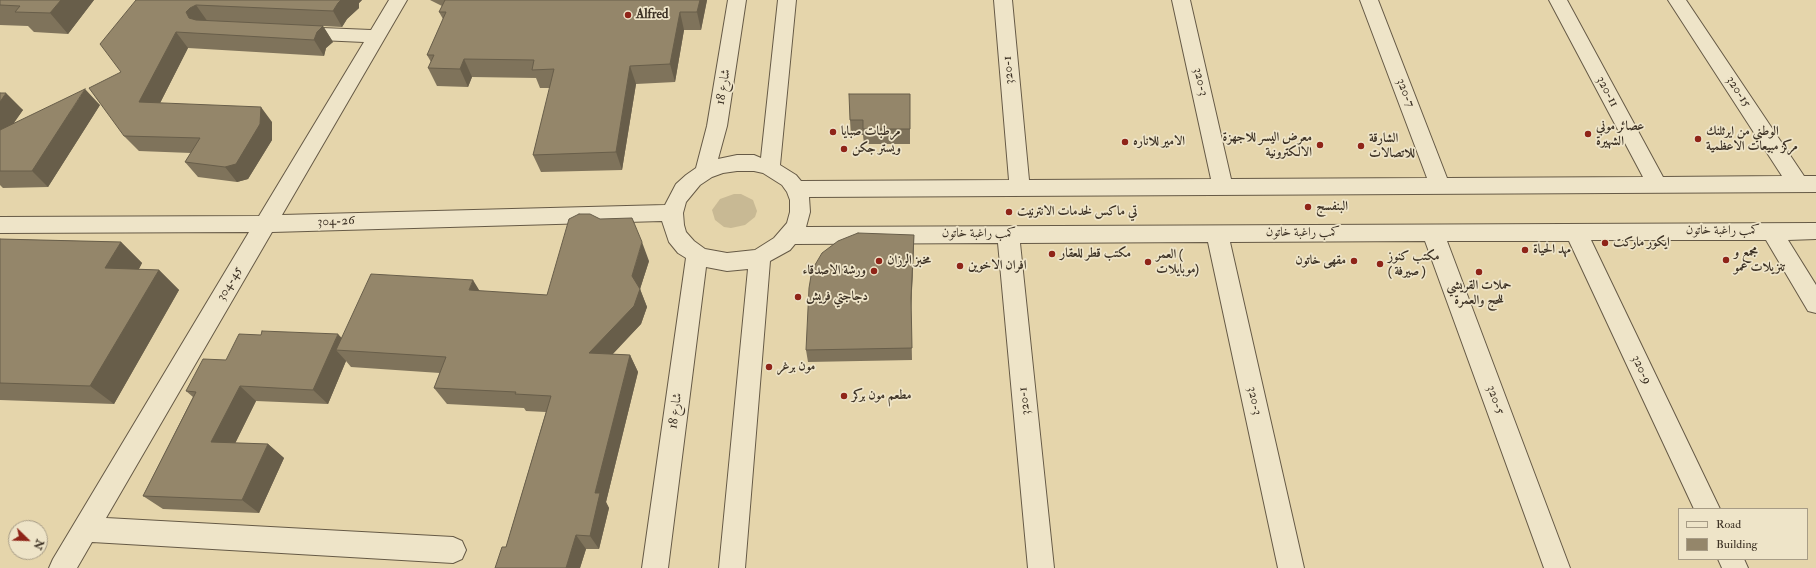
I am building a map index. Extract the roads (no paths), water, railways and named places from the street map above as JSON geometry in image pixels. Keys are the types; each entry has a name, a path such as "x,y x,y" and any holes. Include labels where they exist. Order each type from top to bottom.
{"street":[{"name":"304-45","path":"62,568 398,0"},
{"name":"شارع 18","path":"704,172 717,126 737,0"},
{"path":"770,168 787,0"},
{"name":"320-1","path":"1003,0 1020,188"},
{"name":"320-3","path":"1181,0 1223,187"},
{"name":"320-7","path":"1369,0 1440,186"},
{"name":"320-11","path":"1558,0 1657,185"},
{"name":"320-15","path":"1677,0 1807,184"},
{"path":"277,32 376,36"},
{"path":"738,163 754,164 770,168 789,180 796,189 800,200 800,212 797,224 790,236 777,248 760,257 743,261 727,262 712,260 697,255 686,247 677,236 673,224 673,212 676,201 683,190 693,180 704,172 720,166 738,163"},
{"path":"796,189 1807,184"},
{"name":"304-26","path":"0,225 266,224 673,212"},
{"path":"1772,231 1816,304"},
{"name":"كمب راغبة خاتون","path":"790,236 1816,231"},
{"name":"320-9","path":"1576,232 1707,508"},
{"name":"320-3","path":"1217,233 1291,568"},
{"name":"320-5","path":"1433,233 1557,568"},
{"name":"320-1","path":"1008,234 1041,568"},
{"name":"شارع 18","path":"655,568 697,255"},
{"path":"732,568 760,257"},
{"path":"85,529 453,550"}],"place":[{"name":"Alfred","path":"628,15"},
{"name":"مرطبات صبايا","path":"833,132"},
{"name":"عصائر موني الشهيرة","path":"1588,134"},
{"name":"الوطني من ايرثلنك مركز مبيعات الاعظمية","path":"1698,139"},
{"name":"الامير للاناره","path":"1125,142"},
{"name":"معرض اليسر للاجهزة الالكترونية","path":"1320,145"},
{"name":"الشارقة للاتصالات","path":"1361,146"},
{"name":"ويستر جكن","path":"844,149"},
{"name":"البنفسج","path":"1308,207"},
{"name":"تي ماكس لخدمات الانترنيت","path":"1009,212"},
{"name":"ايكور ماركت","path":"1605,243"},
{"name":"مهد الحياة","path":"1525,250"},
{"name":"مكتب قطر للعقار","path":"1052,254"},
{"name":"مجمع و تنزيلات عمو","path":"1726,260"},
{"name":"مخبز الرزان","path":"879,261"},
{"name":"مقهى خاتون","path":"1354,261"},
{"name":"العمر ( موبايلات)","path":"1148,262"},
{"name":"مكتب كنوز ( صيرفة )","path":"1380,264"},
{"name":"افران الاخوين","path":"960,266"},
{"name":"ورشة الاصدقاء","path":"874,271"},
{"name":"حملات القريشي للحج والعمرة","path":"1479,272"},
{"name":"دجاجتي فريش","path":"798,297"},
{"name":"مون برغر","path":"769,367"},
{"name":"مطعم مون بركر","path":"844,396"}]}
